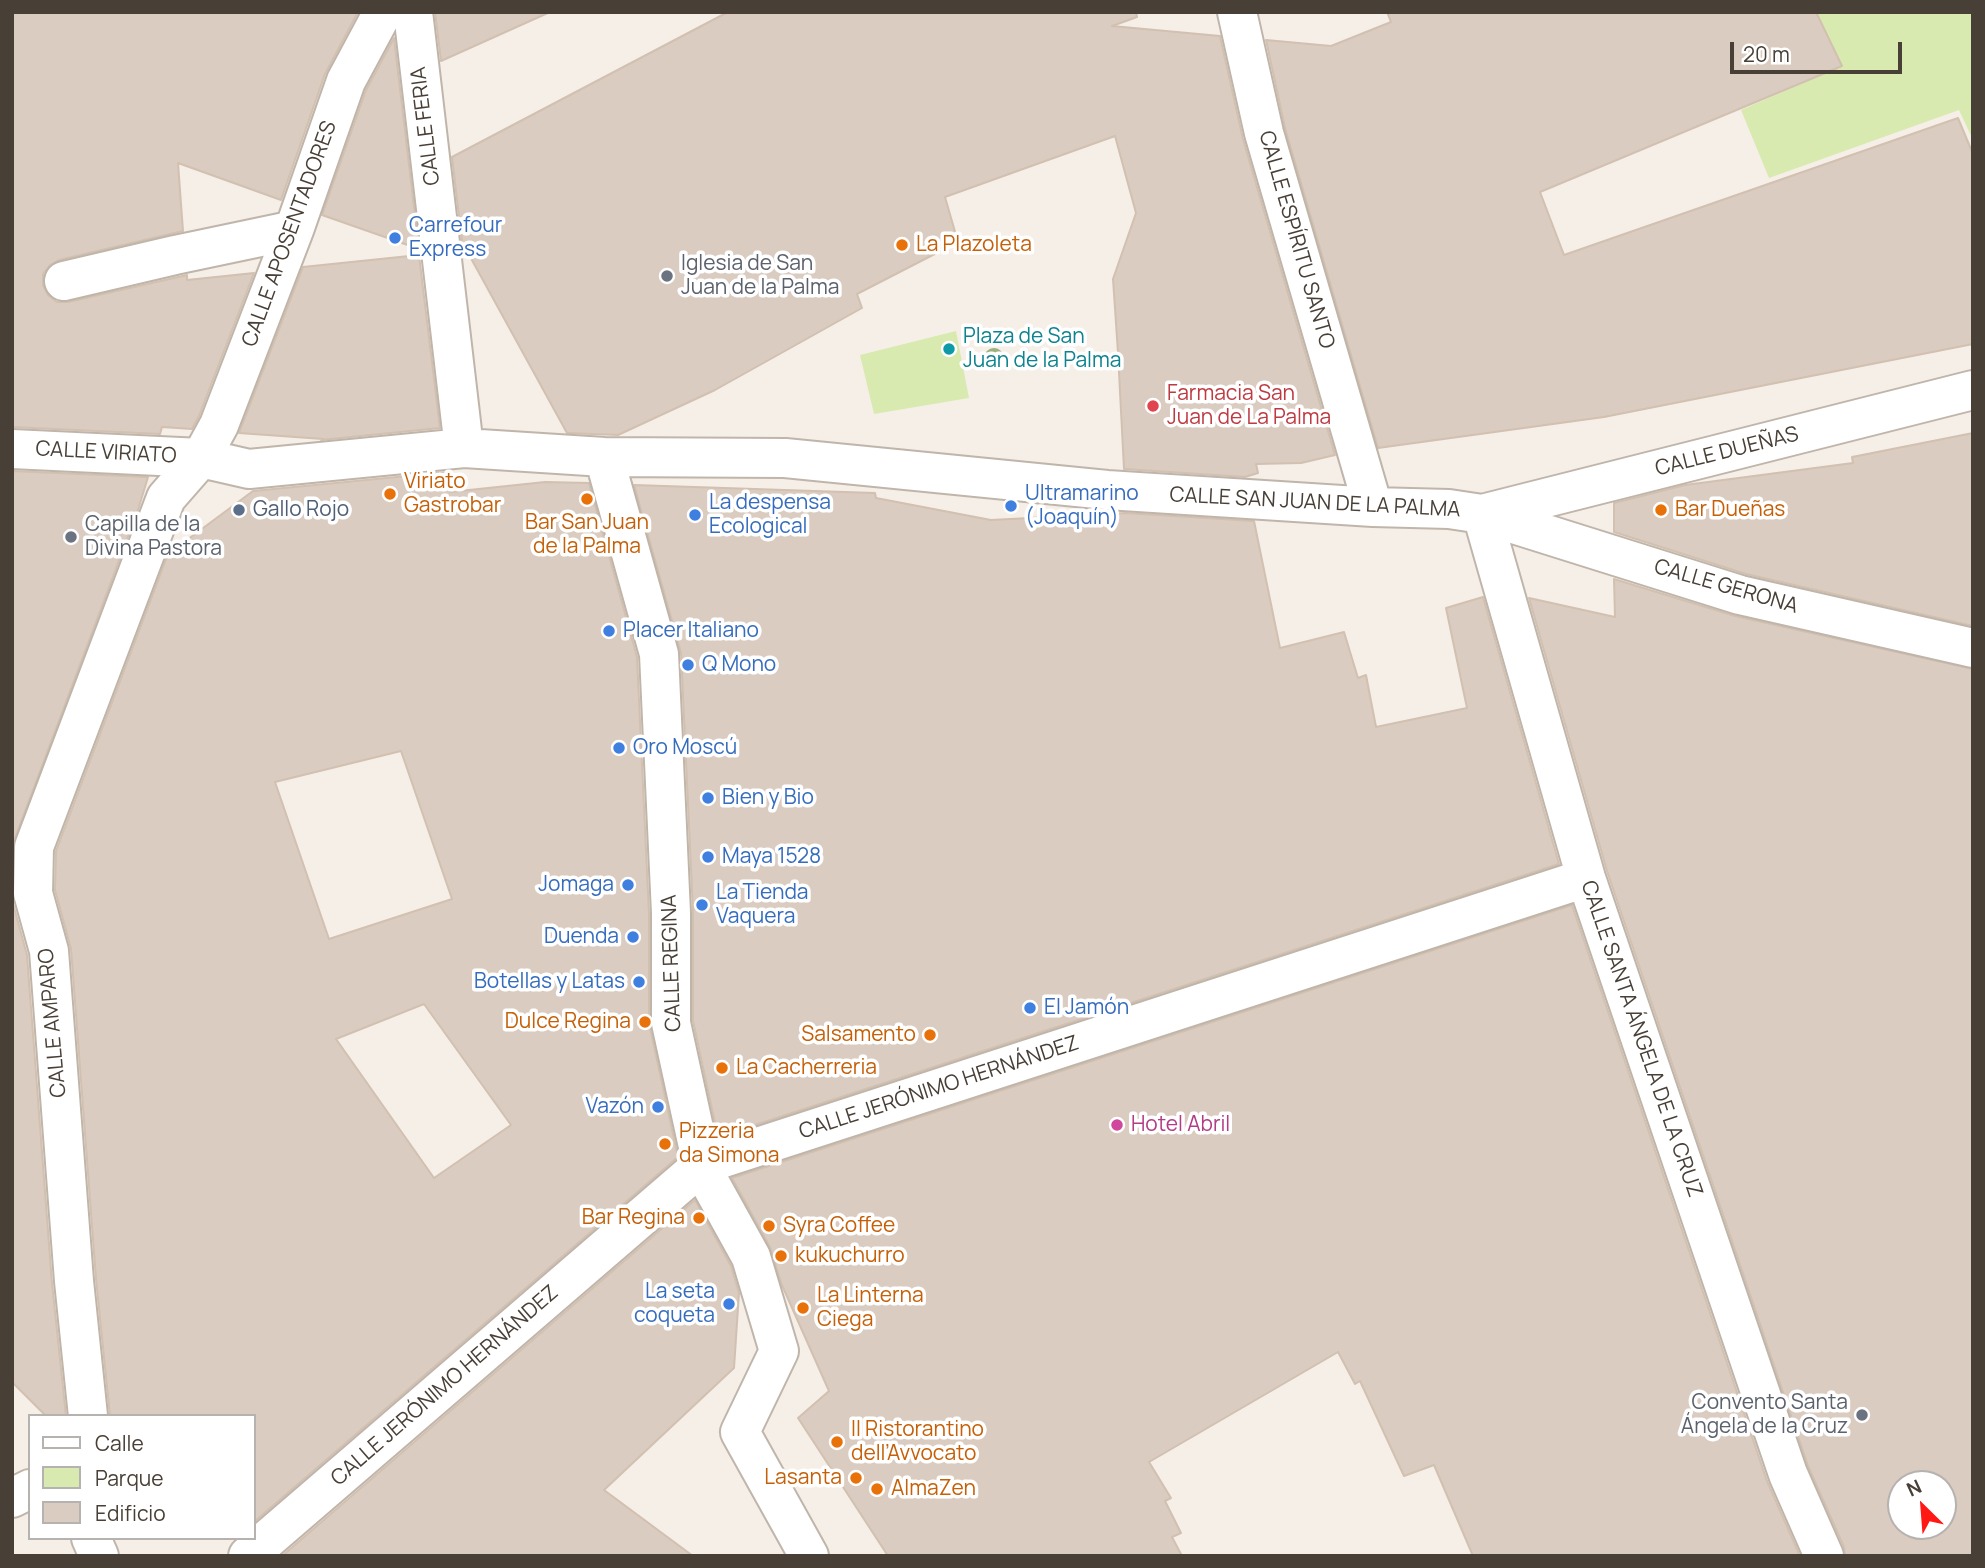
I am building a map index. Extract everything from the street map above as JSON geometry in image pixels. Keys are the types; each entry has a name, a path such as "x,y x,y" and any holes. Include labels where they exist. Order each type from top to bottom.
{"street":[{"name":"CALLE APOSENTADORES","path":"201,458 219,425 294,230 346,81 383,12"},
{"name":"CALLE FERIA","path":"413,12 464,448"},
{"name":"CALLE ESPÍRITU SANTO","path":"1237,12 1264,133 1373,507"},
{"path":"64,281 175,254 294,230"},
{"name":"CALLE DUEÑAS","path":"1482,514 1973,390"},
{"name":"CALLE SAN JUAN DE LA PALMA","path":"464,448 604,457 785,458 1107,491 1449,509 1482,514"},
{"name":"CALLE VIRIATO","path":"12,449 201,458 248,469 464,448"},
{"name":"CALLE REGINA","path":"604,457 659,654 671,913 671,1023 702,1165 751,1257 779,1351 740,1432 809,1556"},
{"name":"CALLE AMPARO","path":"88,1414 74,1281 48,951 22,898 34,847 166,498 201,458"},
{"name":"CALLE GERONA","path":"1482,514 1740,594 1973,648"},
{"name":"CALLE SANTA ÁNGELA DE LA CRUZ","path":"1482,514 1586,878 1788,1474 1824,1556"},
{"path":"12,858 22,898"},
{"name":"CALLE JERÓNIMO HERNÁNDEZ","path":"248,1556 702,1165 1586,878"},
{"path":"12,1498 28,1489"},
{"path":"92,1540 99,1556"}],"green space":[{"path":"1816,12 1973,12 1973,140 1959,110 1769,178 1741,110 1842,66"},
{"path":"956,331 969,398 874,414 860,355"}],"building":[{"path":"12,12 358,12 325,74 281,200 178,163 183,231 59,260 50,265 43,274 43,285 48,295 57,302 68,302 187,275 187,280 254,273 192,429 162,427 160,434 12,427"},
{"path":"435,12 550,12 441,61"},
{"path":"728,12 1136,12 1137,17 1112,26 1220,36 1243,139 1335,455 1301,463 1256,464 1258,473 1245,477 1124,469 1113,279 1136,213 1115,136 945,197 958,242 857,294 862,308 715,390 618,435 567,433 462,242 452,157"},
{"path":"1387,12 1816,12 1842,66 1540,192 1564,255 1958,118 1973,154 1973,344 1604,417 1378,448 1285,128 1266,40 1331,46 1391,22"},
{"path":"394,38 419,249 322,215 366,90"},
{"path":"419,255 440,428 321,440 323,439 239,433 303,267"},
{"path":"1973,433 1973,626 1746,574 1614,532 1614,503 1685,485 1853,463 1852,457"},
{"name":"Capilla de la Divina Pastora","path":"12,471 148,477 12,846"},
{"path":"448,472 450,492 545,482 589,483 637,657 649,914 649,1023 678,1157 256,1520 256,1414 110,1414 96,1279 71,949 55,890 56,851 168,554 253,491","holes":["401,751 452,899 329,939 275,782","424,1004 511,1125 434,1178 336,1039"]},
{"path":"634,485 875,493 876,498 991,520 1126,513 1254,521 1280,648 1344,632 1358,678 1366,675 1376,727 1467,708 1446,608 1483,597 1559,864 718,1137 693,1021 693,912 681,653"},
{"path":"1614,579 1735,616 1973,669 1973,1556 1845,1556 1844,1547 1808,1466 1607,871 1529,598 1615,617"},
{"path":"12,900 27,955 52,1283 66,1414 44,1414 12,1382"},
{"path":"1572,905 1767,1481 1800,1556 1473,1556 1434,1465 1404,1476 1360,1381 1355,1384 1338,1352 1149,1462 1171,1498 1165,1501 1181,1533 1172,1537 1182,1556 888,1556 798,1418 829,1391 781,1283 770,1247 732,1178"},
{"path":"695,1200 731,1266 739,1293 734,1368 604,1490 693,1556 282,1556"}],"place":[{"name":"Carrefour Express","path":"395,238"},
{"name":"La Plazoleta","path":"902,245"},
{"name":"Iglesia de San Juan de la Palma","path":"667,276"},
{"name":"Plaza de San Juan de la Palma","path":"949,349"},
{"name":"Farmacia San Juan de La Palma","path":"1153,406"},
{"name":"Viriato Gastrobar","path":"390,494"},
{"name":"Bar San Juan de la Palma","path":"587,499"},
{"name":"Ultramarino (Joaquín)","path":"1011,506"},
{"name":"Gallo Rojo","path":"239,510"},
{"name":"Bar Dueñas","path":"1661,510"},
{"name":"La despensa Ecological","path":"695,515"},
{"name":"Capilla de la Divina Pastora","path":"71,537"},
{"name":"Placer Italiano","path":"609,631"},
{"name":"Q Mono","path":"688,665"},
{"name":"Oro Moscú","path":"619,748"},
{"name":"Bien y Bio","path":"708,798"},
{"name":"Maya 1528","path":"708,857"},
{"name":"Jomaga","path":"628,885"},
{"name":"La Tienda Vaquera","path":"702,905"},
{"name":"Duenda","path":"633,937"},
{"name":"Botellas y Latas","path":"639,982"},
{"name":"El Jamón","path":"1030,1008"},
{"name":"Dulce Regina","path":"645,1022"},
{"name":"Salsamento","path":"930,1035"},
{"name":"La Cacherreria","path":"722,1068"},
{"name":"Vazón","path":"658,1107"},
{"name":"Hotel Abril","path":"1117,1125"},
{"name":"Pizzeria da Simona","path":"665,1144"},
{"name":"Bar Regina","path":"699,1218"},
{"name":"Syra Coffee","path":"769,1226"},
{"name":"kukuchurro","path":"781,1256"},
{"name":"La seta coqueta","path":"729,1304"},
{"name":"La Linterna Ciega","path":"803,1308"},
{"name":"Convento Santa Ángela de la Cruz","path":"1862,1415"},
{"name":"Il Ristorantino dell’Avvocato","path":"837,1442"},
{"name":"Lasanta","path":"856,1478"},
{"name":"AlmaZen","path":"877,1489"}]}
